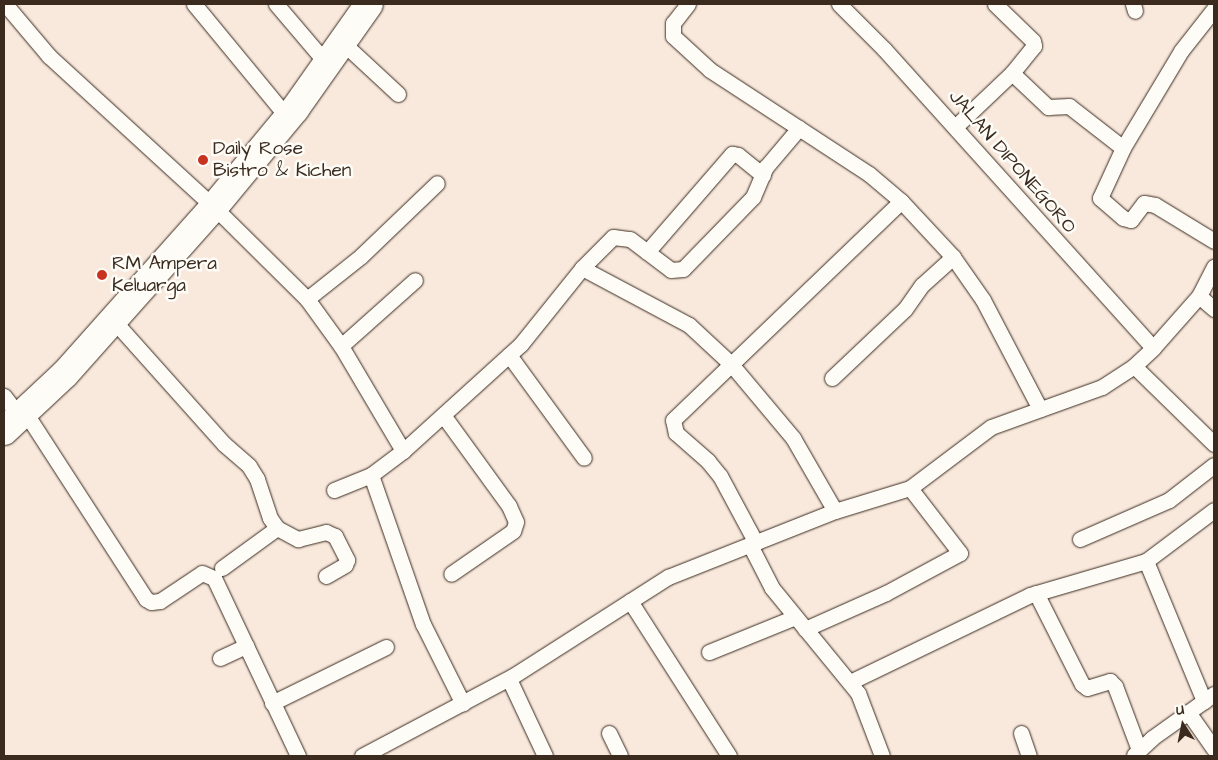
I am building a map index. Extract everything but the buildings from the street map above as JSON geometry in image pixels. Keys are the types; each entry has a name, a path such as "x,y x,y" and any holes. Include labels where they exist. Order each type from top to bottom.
{"highway":[{"path":"16,420 114,322 214,207 288,118 369,4"}],"street":[{"path":"5,4 49,56 214,207 307,299 340,346 403,451"},
{"path":"194,4 288,118"},
{"path":"276,4 335,54 398,94"},
{"path":"688,4 673,23 673,36 710,70 869,174 901,201 953,257 983,300 1040,409"},
{"name":"JALAN DIPONEGORO","path":"840,4 955,127 1153,348"},
{"path":"955,127 1012,73 1031,51 1033,41 995,4"},
{"path":"1214,9 1181,51 1123,148 1101,194 1102,202 1131,220 1144,203 1155,205 1214,241"},
{"path":"1012,73 1048,107 1069,106 1123,148"},
{"path":"334,490 371,475 403,451 443,415 531,333 582,268 608,241 619,236 630,238 671,270 683,270 753,197 763,175 799,128"},
{"path":"647,252 732,154 738,155 763,175"},
{"path":"307,299 361,256 438,182"},
{"path":"882,756 861,699 850,682 772,588 720,476 673,427 673,420 901,201"},
{"path":"832,378 905,309 922,285 953,257"},
{"path":"582,268 689,325 731,364 793,438 835,511"},
{"path":"362,756 509,679 668,577 835,511 910,488 991,427 1102,387 1134,366 1153,348 1199,296 1214,268"},
{"path":"340,346 415,280"},
{"path":"1199,296 1214,309"},
{"path":"114,322 224,444 248,466 257,479 270,518 277,528 298,539 326,532 335,536 347,560 345,565 326,576"},
{"path":"509,355 584,458"},
{"path":"1134,366 1214,444"},
{"path":"4,396 16,420 146,598 151,602 160,601 202,573 209,574 246,646 298,756"},
{"path":"443,415 509,506 516,522 513,531 452,574"},
{"path":"1080,539 1170,500 1214,465"},
{"path":"371,475 423,624 462,704"},
{"path":"806,629 886,593 960,553 910,488"},
{"path":"850,682 1036,593 1146,562 1214,510"},
{"path":"222,568 277,528"},
{"path":"1036,593 1082,684 1088,688 1110,681 1115,686 1136,753 1209,698 1146,562"},
{"path":"630,601 729,756"},
{"path":"709,652 795,617"},
{"path":"220,658 246,646"},
{"path":"272,703 386,647"},
{"path":"509,679 545,756"},
{"path":"1188,712 1214,749"},
{"path":"609,733 620,756"},
{"path":"1020,733 1029,756"}],"place":[{"name":"Daily Rose Bistro & Kichen","path":"203,160"},
{"name":"RM Ampera Keluarga","path":"102,275"}]}
